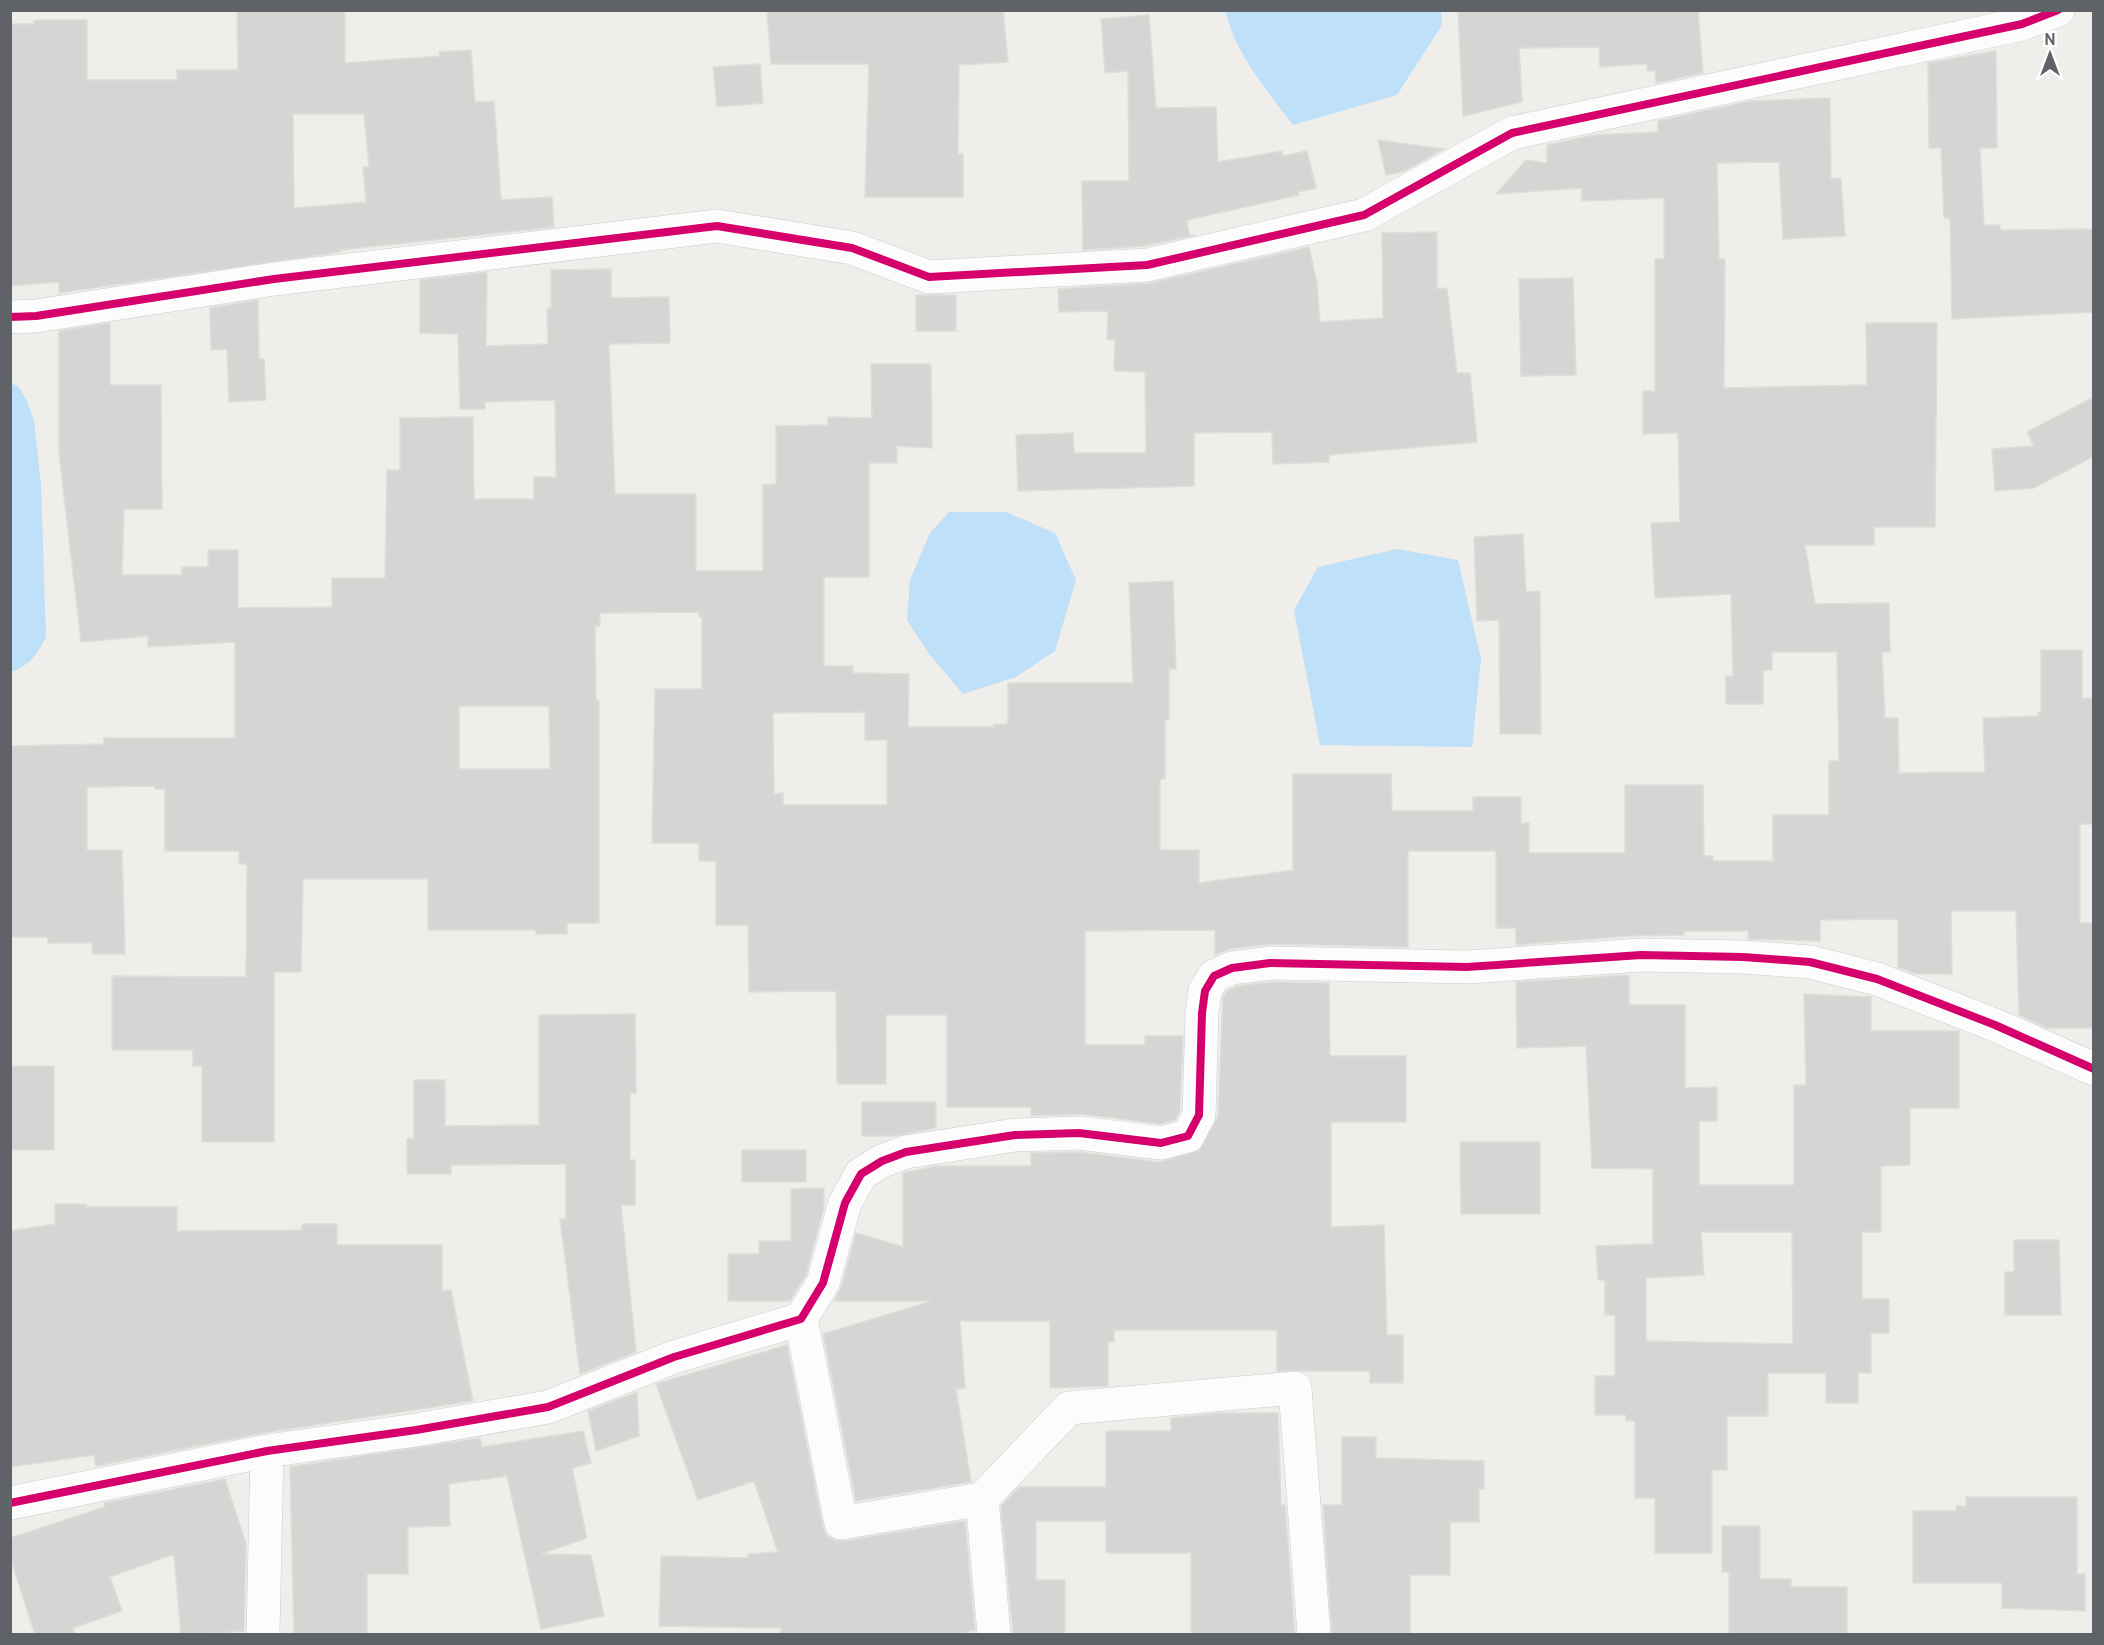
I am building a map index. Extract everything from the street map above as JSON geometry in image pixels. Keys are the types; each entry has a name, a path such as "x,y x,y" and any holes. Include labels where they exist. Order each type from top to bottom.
{"street":[{"path":"10,317 36,316 274,279 717,226 852,248 929,277 1147,265 1364,215 1512,133 2022,24 2058,10"},
{"path":"10,1503 267,1451 416,1430 548,1407 674,1357 801,1318 823,1283 845,1203 861,1174 882,1161 906,1152 1015,1136 1079,1133 1161,1143 1188,1136 1199,1115 1202,1013 1205,991 1214,976 1232,968 1270,963 1467,967 1641,955 1743,957 1810,962 1877,979 1995,1025 2094,1069"},
{"path":"801,1318 841,1522 982,1499 1069,1408 1295,1388 1314,1635"},
{"path":"263,1635 267,1451"},
{"path":"982,1499 994,1635"}],"water":[{"path":"1225,11 1441,11 1442,25 1397,95 1293,125 1244,57"},
{"path":"11,383 19,387 34,421 41,484 46,637 32,659 11,672"},
{"path":"949,512 1006,512 1055,533 1076,580 1055,651 1016,677 963,694 929,654 907,620 910,580 930,533"},
{"path":"1397,549 1458,560 1481,659 1472,747 1320,745 1294,610 1318,567"}],"building":[{"path":"237,10 345,10 345,63 440,56 439,52 471,50 475,102 494,101 501,200 552,197 554,227 340,250 340,252 59,293 59,282 10,286 10,24 34,24 34,20 87,20 87,80 177,80 177,70 238,70","holes":["293,114 364,114 369,167 363,167 366,202 294,208"]},
{"path":"767,10 1003,10 1008,62 959,65 958,154 963,154 963,197 865,197 869,64 771,64"},
{"path":"1458,10 1698,10 1703,73 1656,83 1655,70 1647,71 1647,64 1600,67 1599,47 1519,48 1522,102 1463,116"},
{"path":"1149,15 1156,108 1216,107 1218,162 1282,151 1283,156 1307,151 1316,188 1298,192 1299,195 1187,220 1189,235 1195,235 1144,246 1083,250 1082,181 1129,181 1128,71 1105,73 1101,19"},
{"path":"1996,51 1997,148 1980,148 1984,225 2000,225 2000,230 2094,229 2094,312 1952,319 1950,218 1944,218 1941,148 1929,148 1928,63"},
{"path":"760,64 763,103 717,107 713,67"},
{"path":"1830,98 1831,179 1841,178 1845,236 1783,239 1779,162 1717,163 1719,259 1725,259 1724,388 1867,385 1866,323 1937,323 1935,527 1874,527 1874,545 1805,545 1815,604 1889,603 1890,652 1882,652 1885,718 1898,718 1899,773 1985,772 1983,718 2038,716 2038,713 2041,713 2041,650 2082,650 2082,698 2094,698 2094,824 2080,824 2080,923 2094,923 2094,1028 2047,1028 2019,1015 2016,911 1951,911 1952,974 1916,974 1898,967 1898,919 1820,920 1820,941 1748,939 1748,931 1683,931 1684,935 1629,936 1516,945 1516,928 1496,928 1496,851 1408,851 1408,947 1270,944 1229,949 1215,955 1215,930 1085,931 1085,1045 1145,1045 1145,1036 1183,1036 1180,1110 1175,1120 1160,1124 1081,1114 1031,1116 1031,1107 947,1107 947,1015 886,1015 886,1084 837,1084 836,991 749,992 748,925 716,925 716,861 699,861 699,843 652,843 655,689 702,689 702,617 699,617 699,612 600,613 600,626 595,626 596,700 599,700 599,923 567,923 567,934 536,934 536,930 428,930 428,879 303,879 301,972 274,972 274,1142 202,1142 202,1066 193,1066 193,1050 112,1050 112,976 246,977 247,864 239,864 239,851 165,851 165,789 155,789 155,786 87,787 87,850 122,850 125,954 93,954 92,943 48,943 48,937 10,937 10,746 104,744 104,738 235,738 235,642 148,647 148,636 81,642 59,453 59,331 110,323 110,385 161,385 162,509 124,509 122,575 182,575 182,567 208,567 208,550 238,550 238,608 332,607 332,578 385,578 387,470 400,470 400,418 473,417 474,499 534,499 534,477 556,477 555,400 485,402 485,409 460,409 458,334 420,333 420,280 487,272 486,346 548,344 547,308 551,308 551,270 611,269 611,298 669,297 670,343 609,344 615,494 696,494 696,571 763,571 763,485 776,484 776,426 828,425 828,417 872,418 871,364 931,364 932,448 897,446 897,463 869,463 869,577 824,577 824,666 853,666 853,673 909,674 908,727 994,727 994,724 1008,724 1008,683 1133,683 1129,583 1173,581 1176,669 1169,669 1169,720 1165,720 1165,779 1160,779 1160,850 1199,850 1199,883 1293,870 1293,774 1391,774 1392,811 1473,811 1473,797 1521,797 1521,823 1529,823 1529,853 1625,853 1625,785 1703,785 1704,856 1713,856 1713,861 1773,861 1773,815 1829,815 1829,761 1839,761 1837,652 1772,652 1772,670 1763,670 1763,704 1726,704 1726,676 1733,676 1731,594 1655,598 1651,523 1680,522 1678,433 1643,434 1643,391 1655,391 1655,259 1664,259 1664,198 1582,201 1581,188 1496,194 1526,160 1547,163 1547,145 1594,135 1658,132 1658,121 1750,101","holes":["459,706 549,706 550,769 459,769","865,712 865,740 887,740 887,805 783,805 783,793 774,794 773,713"]},
{"path":"1378,140 1444,149 1405,171 1386,175"},
{"path":"1437,232 1437,289 1447,288 1457,373 1470,373 1477,442 1329,455 1329,462 1273,464 1272,432 1194,433 1194,486 1018,491 1016,435 1073,433 1074,453 1146,453 1145,372 1114,371 1115,340 1107,339 1108,311 1059,312 1058,289 1151,283 1309,247 1317,283 1320,322 1383,318 1382,233"},
{"path":"1573,278 1576,375 1521,376 1519,279"},
{"path":"916,295 956,295 956,331 916,331"},
{"path":"258,300 259,359 264,359 266,400 229,402 227,349 211,350 210,308"},
{"path":"2094,397 2094,456 2034,488 1995,491 1992,449 2034,446 2027,432"},
{"path":"1523,534 1526,592 1540,591 1541,734 1500,734 1499,620 1477,621 1474,537"},
{"path":"1629,975 1629,1005 1685,1005 1685,1088 1717,1087 1717,1121 1699,1121 1699,1185 1794,1185 1794,1085 1806,1085 1804,994 1871,997 1871,1031 1959,1031 1959,1108 1910,1108 1910,1165 1881,1166 1881,1232 1862,1232 1862,1299 1889,1299 1889,1333 1871,1333 1871,1373 1858,1373 1858,1403 1826,1403 1826,1373 1768,1373 1768,1416 1727,1416 1727,1470 1712,1470 1712,1553 1655,1553 1655,1498 1635,1498 1635,1421 1626,1421 1626,1415 1595,1415 1595,1376 1615,1376 1615,1315 1605,1315 1605,1280 1598,1280 1596,1246 1653,1244 1653,1169 1592,1168 1586,1046 1517,1048 1516,982","holes":["1701,1232 1792,1232 1793,1344 1646,1341 1646,1278 1704,1275"]},
{"path":"1271,982 1329,983 1330,1056 1406,1056 1406,1122 1331,1122 1331,1227 1384,1225 1387,1335 1403,1335 1403,1383 1370,1383 1370,1371 1277,1371 1277,1330 1114,1330 1114,1342 1108,1342 1108,1386 1050,1388 1050,1321 960,1321 965,1388 956,1389 971,1482 856,1501 823,1334 932,1301 834,1301 841,1288 856,1233 903,1247 903,1173 936,1166 1031,1166 1031,1153 1078,1152 1159,1162 1199,1151 1218,1116 1223,997 1227,991 1237,986"},
{"path":"635,1014 636,1093 630,1093 630,1160 635,1160 635,1205 621,1205 636,1352 580,1374 560,1219 566,1219 566,1164 451,1165 451,1174 407,1174 407,1139 414,1138 414,1080 445,1080 445,1126 539,1125 539,1015"},
{"path":"10,1066 54,1066 54,1150 10,1150"},
{"path":"862,1102 936,1102 936,1128 895,1136 862,1136"},
{"path":"1460,1142 1540,1142 1540,1214 1461,1214"},
{"path":"742,1150 806,1150 806,1182 742,1182"},
{"path":"824,1188 824,1207 806,1275 790,1301 728,1301 728,1254 759,1254 759,1241 791,1241 791,1189"},
{"path":"55,1204 86,1204 86,1207 177,1207 177,1231 302,1230 302,1224 337,1224 337,1245 442,1245 442,1291 451,1290 473,1401 263,1433 96,1466 94,1455 10,1467 10,1231 55,1224"},
{"path":"2014,1240 2059,1240 2061,1315 2005,1315 2005,1272 2014,1272"},
{"path":"787,1345 826,1535 834,1540 844,1541 965,1521 975,1630 951,1635 781,1635 781,1628 659,1626 661,1556 748,1558 748,1554 778,1552 754,1481 698,1500 656,1384"},
{"path":"637,1392 639,1436 596,1451 588,1411"},
{"path":"1220,1413 1278,1413 1281,1505 1285,1505 1295,1635 1191,1635 1191,1553 1106,1553 1106,1521 1036,1521 1036,1580 1065,1580 1065,1635 1013,1635 1001,1506 1019,1487 1106,1487 1106,1431 1171,1431 1171,1418"},
{"path":"583,1431 591,1463 572,1468 587,1538 541,1554 591,1555 604,1616 541,1629 507,1476 449,1484 450,1526 408,1527 408,1574 367,1574 367,1635 294,1635 290,1467 480,1438 482,1447"},
{"path":"1342,1437 1376,1437 1376,1458 1484,1461 1484,1489 1479,1489 1479,1522 1450,1522 1450,1575 1410,1575 1410,1635 1332,1635 1323,1505 1342,1505"},
{"path":"225,1479 246,1544 244,1631 181,1635 174,1554 110,1577 122,1611 73,1628 75,1635 35,1635 10,1557 10,1538 105,1507 104,1503"},
{"path":"1966,1497 2077,1497 2077,1574 2085,1574 2085,1611 2002,1608 2002,1583 1913,1583 1913,1511 1956,1511 1956,1506 1966,1506"},
{"path":"1722,1526 1760,1526 1760,1579 1791,1579 1791,1587 1847,1587 1847,1635 1729,1635 1729,1572 1722,1572"}],"cycle path":[{"path":"10,317 36,316 274,279 717,226 852,248 929,277 1147,265 1364,215 1512,133 2022,24 2058,10"},
{"path":"10,1503 267,1451 416,1430 548,1407 674,1357 801,1319 823,1283 845,1203 861,1174 882,1161 906,1152 1015,1135 1079,1133 1161,1143 1188,1136 1199,1115 1202,1013 1205,991 1214,976 1232,968 1270,963 1467,967 1641,955 1743,957 1810,962 1877,979 1995,1025 2094,1069"}]}
